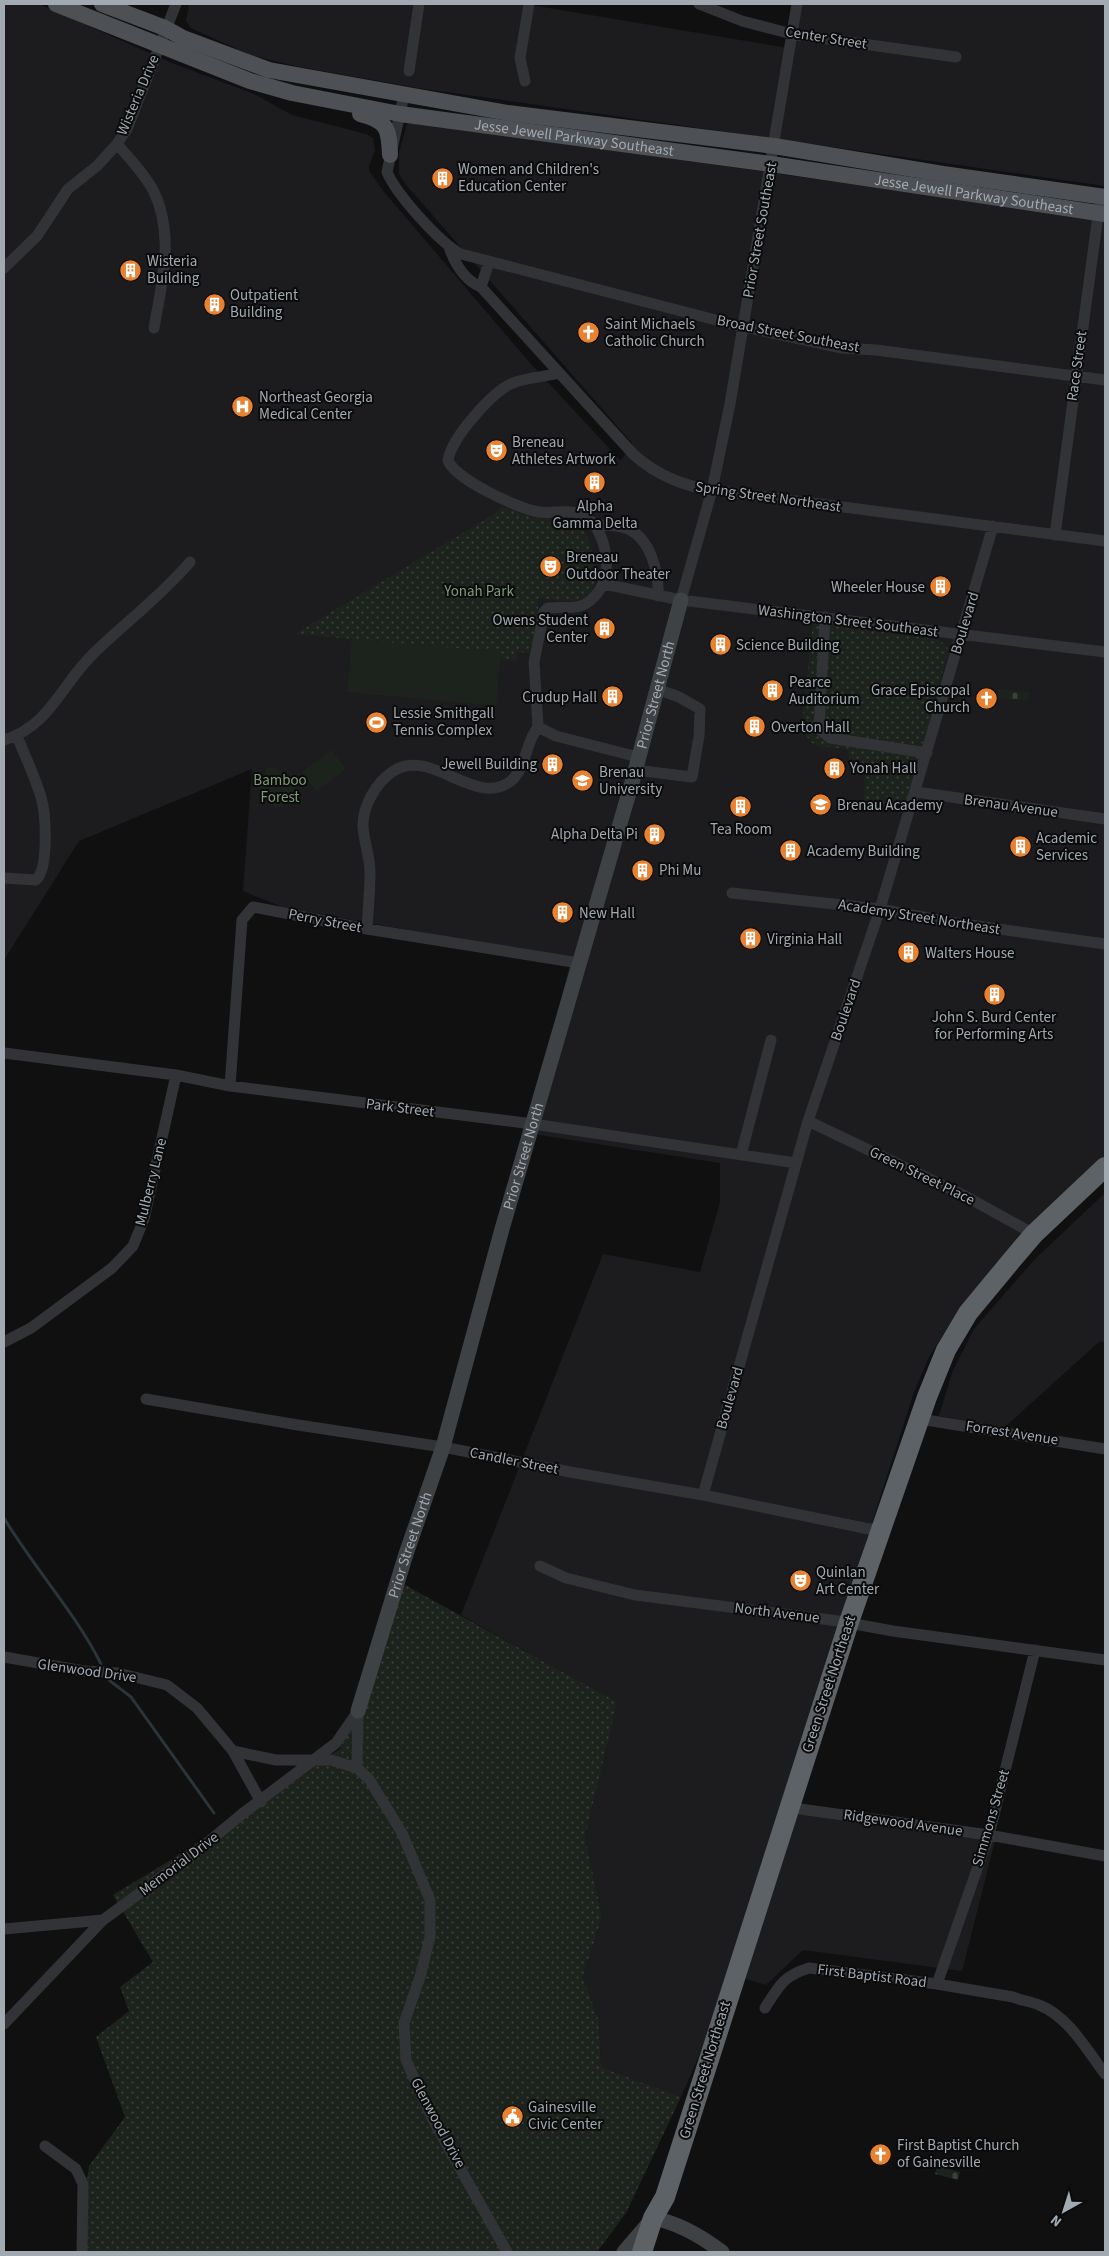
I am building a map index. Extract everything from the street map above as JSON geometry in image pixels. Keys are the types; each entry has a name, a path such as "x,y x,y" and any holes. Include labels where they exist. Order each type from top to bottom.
{"highway":[{"name":"Green Street Northeast","path":"642,2252 653,2218 668,2188 849,1622 946,1350 958,1328 987,1289 1034,1234 1105,1167"}],"main road":[{"name":"Jesse Jewell Parkway Southeast","path":"56,4 250,81 292,93 400,114 771,164 1102,213"},
{"name":"Jesse Jewell Parkway Southeast","path":"102,4 165,28 183,38 269,70 517,114 774,146 1103,197"},
{"path":"292,93 323,106 371,117 382,122 388,129 390,137 390,155"}],"street":[{"name":"Wisteria Drive","path":"4,268 37,236 68,189 97,166 118,144 126,129 176,4"},
{"path":"409,71 419,4"},
{"path":"525,81 520,58 529,4"},
{"name":"Center Street","path":"698,4 742,21 792,34 956,58"},
{"name":"Prior Street Southeast","path":"681,600 712,490 743,327 797,4"},
{"name":"Spring Street Northeast","path":"404,95 387,172 392,183 449,247 455,263 472,283 481,287 620,440 647,466 682,484 712,490 1105,541"},
{"path":"118,144 153,190 163,217 166,235 164,268 154,328"},
{"name":"Race Street","path":"1055,535 1075,377 1103,197"},
{"name":"Broad Street Southeast","path":"449,247 461,254 489,262 743,327 842,348 876,350 1105,380"},
{"path":"481,287 489,262"},
{"path":"368,929 370,870 363,826 368,802 379,784 393,770 415,764 452,776 480,788 498,786 511,781 524,762 530,737 538,727 534,662 544,612 548,608 578,608 594,598 604,584 607,570 605,548 588,518 574,512 557,514 537,512 513,504 491,494 454,470 448,460 455,441 478,412 512,383 559,373"},
{"path":"593,525 617,525 638,535 656,569 658,596"},
{"name":"Boulevard","path":"703,1495 808,1121 880,909 993,526"},
{"path":"4,740 17,736 34,725 46,714 85,662 127,621 173,582 190,562"},
{"name":"Washington Street Southeast","path":"604,584 681,600 962,636 1105,652"},
{"name":"Prior Street North","path":"358,1711 406,1554 443,1447 499,1238 637,762 681,600"},
{"path":"824,617 819,730 830,738 927,753"},
{"path":"538,727 556,736 637,762 643,771 692,777 699,736 700,709 679,697 657,689"},
{"path":"4,878 36,880 40,877 44,863 44,827 41,798 17,736"},
{"name":"Brenau Avenue","path":"916,792 1105,819"},
{"name":"Academy Street Northeast","path":"732,893 880,909 949,922 1105,944"},
{"name":"Perry Street","path":"230,1086 242,920 253,907 368,929 579,963"},
{"path":"741,1155 771,1040"},
{"name":"Park Street","path":"4,1053 176,1075 230,1086 533,1124 796,1163"},
{"name":"Mulberry Lane","path":"4,1342 31,1328 105,1274 133,1246 144,1219 176,1075"},
{"name":"Green Street Place","path":"808,1121 967,1198 1034,1234"},
{"name":"Candler Street","path":"146,1399 443,1447 703,1495 869,1529 881,1528"},
{"name":"Forrest Avenue","path":"920,1419 1105,1449"},
{"name":"North Avenue","path":"540,1566 566,1578 635,1595 849,1622 893,1631 1105,1660"},
{"name":"Simmons Street","path":"937,1984 989,1835 1035,1650"},
{"name":"Glenwood Drive","path":"4,1658 84,1671 118,1673 167,1685 197,1708 233,1751 260,1802"},
{"path":"357,1768 358,1711"},
{"name":"Memorial Drive","path":"4,2024 104,1920 336,1743 358,1711"},
{"name":"Glenwood Drive","path":"233,1751 276,1760 331,1760 357,1768 369,1778 402,1833 430,1900 430,1937 420,1977 404,2023 406,2060 432,2118 507,2252"},
{"name":"Ridgewood Avenue","path":"789,1806 989,1835 1105,1856"},
{"path":"4,1929 104,1920"},
{"name":"First Baptist Road","path":"765,2008 782,1982 793,1973 809,1968 937,1984 1013,1997 1039,2005 1060,2018 1105,2074"},
{"path":"45,2146 76,2168 83,2184 82,2252"},
{"path":"624,2252 653,2218 671,2221 694,2233 722,2252"}],"shaded area":[{"path":"4,4 39,4 172,63 254,94 292,115 366,134 373,138 375,151 369,165 369,171 385,193 530,363 621,461 632,443 407,186 399,174 399,152 407,124 420,123 1105,220 1105,1157 1060,1198 995,1264 951,1322 929,1357 914,1392 780,1809 995,1841 962,1971 803,1950 766,1985 734,1975 681,2097 601,2067 599,2021 583,1977 602,1917 585,1837 616,1702 461,1615 603,1254 700,1272 720,1202 720,1163 526,1133 571,960 282,907 243,891 252,769 79,841 4,960"},
{"path":"189,4 525,4 788,48 795,4 1105,4 1105,186 418,88 300,67 250,55 191,28 186,21"},
{"path":"1105,1193 1105,1343 1100,1341 1005,1427 939,1416 952,1373 974,1329 1035,1259"}],"green space":[{"name":"Yonah Park","path":"501,506 533,518 567,520 572,515 584,522 582,526 593,554 596,576 594,586 589,594 580,599 565,601 538,598 538,621 529,653 517,652 516,661 500,659 501,652 295,634 496,513"},
{"path":"813,623 940,640 949,649 905,807 864,801 865,765 859,760 849,759 849,749 826,747 824,749 812,743 801,729"},
{"path":"352,638 501,652 496,706 347,692"},
{"path":"999,689 1029,692 1028,701 998,698"},
{"path":"332,750 346,769 316,791 302,772"},
{"name":"Bamboo Forest","path":"267,768 274,768 295,777 298,790 295,802 276,808 260,794 260,783"},
{"path":"398,1581 617,1702 585,1837 602,1917 583,1977 599,2021 601,2067 681,2097 626,2213 597,2252 77,2252 89,2166 125,2117 96,2037 129,2011 120,1987 153,1962 113,1895 174,1858 340,1749"},
{"path":"937,2166 960,2172 958,2180 935,2174"}],"waterway":[{"path":"4,1518 79,1626 101,1664"},
{"path":"109,1680 131,1697 214,1813"}],"place":[{"name":"Women and Children's Education Center","path":"442,178"},
{"name":"Wisteria Building","path":"131,270"},
{"name":"Outpatient Building","path":"214,304"},
{"name":"Saint Michaels Catholic Church","path":"589,333"},
{"name":"Northeast Georgia Medical Center","path":"243,406"},
{"name":"Breneau Athletes Artwork","path":"496,451"},
{"name":"Alpha Gamma Delta","path":"595,483"},
{"name":"Breneau Outdoor Theater","path":"550,566"},
{"name":"Wheeler House","path":"941,587"},
{"name":"Owens Student Center","path":"604,629"},
{"name":"Science Building","path":"720,645"},
{"name":"Pearce Auditorium","path":"773,691"},
{"name":"Crudup Hall","path":"613,697"},
{"name":"Grace Episcopal Church","path":"986,699"},
{"name":"Lessie Smithgall Tennis Complex","path":"377,722"},
{"name":"Overton Hall","path":"755,727"},
{"name":"Jewell Building","path":"553,764"},
{"name":"Yonah Hall","path":"834,768"},
{"name":"Brenau University","path":"583,781"},
{"name":"Brenau Academy","path":"821,805"},
{"name":"Tea Room","path":"741,806"},
{"name":"Alpha Delta Pi","path":"654,834"},
{"name":"Academic Services","path":"1020,847"},
{"name":"Academy Building","path":"791,851"},
{"name":"Phi Mu","path":"643,870"},
{"name":"New Hall","path":"563,913"},
{"name":"Virginia Hall","path":"751,939"},
{"name":"Walters House","path":"909,953"},
{"name":"John S. Burd Center for Performing Arts","path":"994,994"},
{"name":"Quinlan Art Center","path":"800,1581"},
{"name":"Gainesville Civic Center","path":"512,2116"},
{"name":"First Baptist Church of Gainesville","path":"881,2154"}]}
